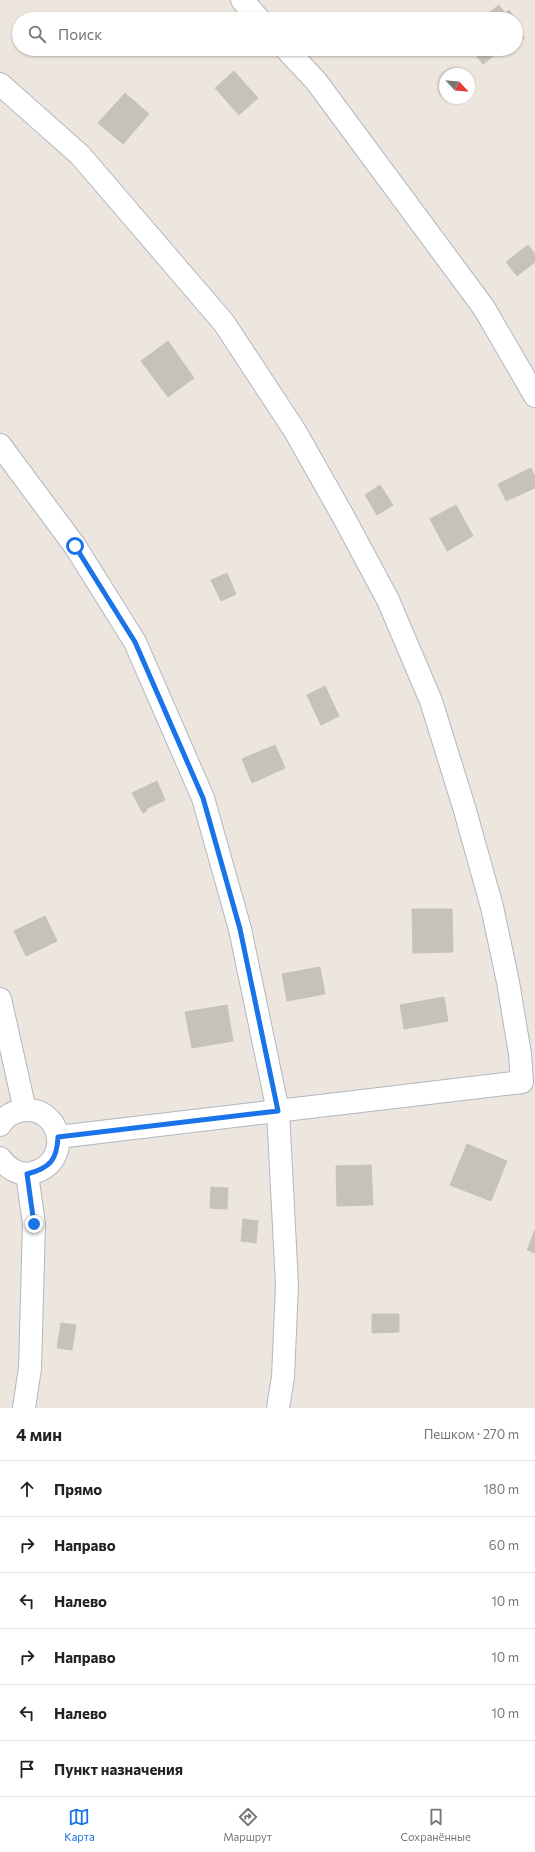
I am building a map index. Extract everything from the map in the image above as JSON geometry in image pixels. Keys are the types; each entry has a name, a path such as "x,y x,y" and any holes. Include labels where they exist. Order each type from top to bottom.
{"lane":[{"path":"242,0 253,12"},
{"path":"293,56 316,81 484,308 535,396"},
{"path":"0,84 80,155 218,317 295,431 388,600 431,701 464,807 492,907 509,989 520,1054 522,1082 58,1137"},
{"path":"0,446 75,546 135,642 203,798 240,929 278,1111 287,1285 283,1377 278,1408"},
{"path":"0,999 25,1110"},
{"path":"0,1125 8,1116 25,1110 36,1111 47,1117 55,1126 58,1137 58,1150 51,1162 40,1170 27,1174 11,1169 0,1158"},
{"path":"24,1408 30,1368 34,1224 27,1174"}],"building":[{"path":"499,5 504,12 490,12"},
{"path":"477,56 493,56 483,64"},
{"path":"234,71 258,98 239,115 215,88"},
{"path":"125,93 149,114 123,144 98,123"},
{"path":"528,245 535,254 535,262 517,276 506,262"},
{"path":"168,341 194,378 168,397 141,361"},
{"path":"531,468 535,477 535,488 506,501 498,484"},
{"path":"380,485 393,505 377,515 365,495"},
{"path":"456,505 473,536 447,551 430,519"},
{"path":"227,573 236,594 221,601 211,580"},
{"path":"325,686 339,716 321,725 307,695"},
{"path":"275,745 285,768 252,783 242,759"},
{"path":"157,781 165,800 146,809 147,811 143,813 132,793"},
{"path":"412,909 452,909 453,952 413,953"},
{"path":"45,916 57,941 26,956 14,931"},
{"path":"320,967 325,994 287,1001 282,974"},
{"path":"444,997 448,1021 404,1029 400,1005"},
{"path":"227,1005 233,1041 192,1048 185,1012"},
{"path":"467,1144 507,1161 491,1201 450,1185"},
{"path":"371,1165 373,1205 337,1206 336,1166"},
{"path":"211,1187 228,1188 227,1209 210,1208"},
{"path":"243,1219 258,1221 256,1243 241,1241"},
{"path":"535,1230 535,1253 527,1250"},
{"path":"372,1314 399,1314 399,1332 372,1333"},
{"path":"61,1323 76,1325 72,1350 57,1348"}],"route":[{"path":"34,1224 27,1174 40,1170 51,1162 58,1150 58,1137 278,1111 240,929 203,798 135,642 75,546"}]}
